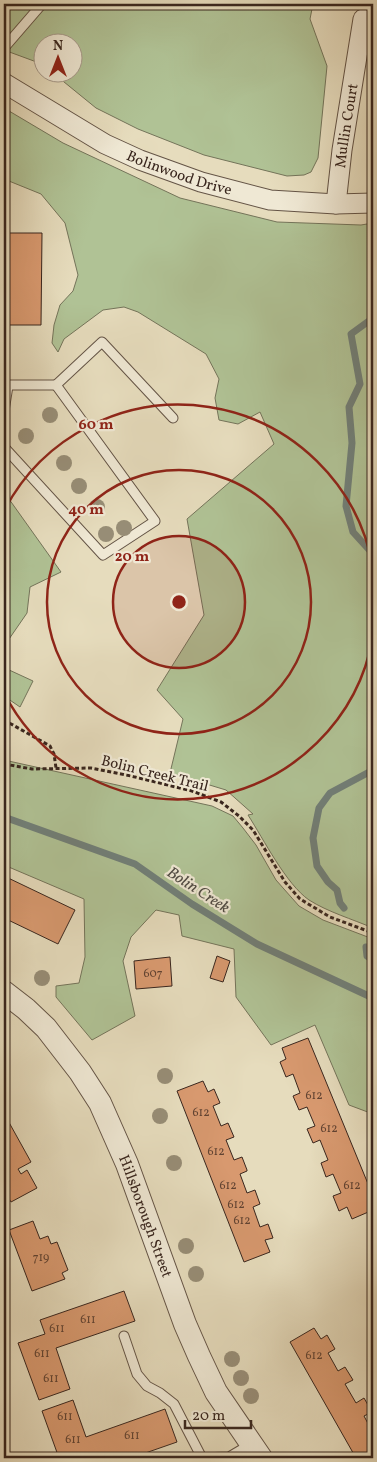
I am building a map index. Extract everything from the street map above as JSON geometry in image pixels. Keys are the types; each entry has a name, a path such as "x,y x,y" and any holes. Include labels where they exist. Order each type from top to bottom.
{"street":[{"name":"Mullin Court","path":"336,204 342,150 363,19"},
{"name":"Bolinwood Drive","path":"4,83 105,144 140,160 201,182 270,200 336,204 373,203"},
{"name":"Hillsborough Street","path":"4,992 46,1028 80,1072 100,1103 127,1164 185,1324 199,1356 216,1392 256,1451"}],"lane":[{"path":"4,48 42,4"},
{"path":"4,411 6,386 56,384 102,342 173,418"},
{"path":"4,447 102,555 155,521 56,384"},
{"path":"124,1336 137,1374 147,1386 174,1404 201,1458 229,1457 256,1451"}],"path":[{"path":"4,720 50,746 54,754 56,768"},
{"name":"Bolin Creek Trail","path":"4,764 32,769 91,768 192,791 221,802 240,816 253,830 285,882 300,899 330,916 373,933"}],"green space":[{"path":"4,4 313,4 310,19 327,66 318,158 311,172 304,175 287,176 204,155 138,129 96,108 64,82 82,82 82,32 32,32 32,60 4,50"},
{"path":"4,108 63,143 180,198 277,222 361,225 373,223 373,928 324,908 300,893 268,849 248,815 253,814 226,790 170,773 183,719 157,690 204,615 187,519 274,444 260,412 238,424 219,420 215,398 219,379 206,354 138,312 124,307 103,310 64,339 58,352 52,343 54,325 60,305 73,291 78,275 65,223 41,194 4,179"},
{"path":"4,492 61,572 30,587 27,613 7,642 7,669 33,681 20,707 4,696"},
{"path":"4,760 212,806 233,816 256,845 276,880 299,906 323,920 373,939 373,1114 349,1105 315,1025 271,1045 236,997 234,949 182,936 179,915 156,910 131,937 123,961 135,1016 92,1040 56,997 56,986 79,983 85,957 84,899 4,865"}],"building":[{"path":"4,233 42,233 41,325 4,325"},
{"path":"4,876 75,910 58,944 4,918"},
{"path":"217,956 230,961 223,982 210,978"},
{"path":"170,957 172,986 136,989 134,961"},
{"path":"308,1038 373,1196 373,1210 352,1219 347,1207 339,1211 333,1196 341,1193 333,1174 326,1177 321,1163 328,1160 320,1140 313,1143 307,1129 315,1126 307,1107 299,1110 293,1096 300,1093 293,1074 286,1077 280,1062 286,1059 282,1048"},
{"path":"203,1081 208,1092 214,1089 220,1103 213,1106 221,1126 228,1123 234,1137 226,1140 234,1160 242,1157 247,1171 240,1174 247,1193 255,1190 260,1204 253,1207 260,1227 268,1224 273,1238 265,1240 270,1252 244,1262 177,1091"},
{"path":"6,1117 31,1162 18,1169 21,1174 27,1170 37,1188 11,1202 4,1190 4,1118"},
{"path":"33,1221 40,1239 48,1236 51,1244 57,1242 68,1270 62,1273 65,1279 32,1291 9,1230"},
{"path":"124,1291 135,1321 56,1348 70,1389 39,1400 18,1343 45,1334 40,1320"},
{"path":"314,1328 321,1339 327,1335 335,1349 328,1353 338,1371 345,1367 353,1380 345,1384 356,1403 364,1398 372,1412 364,1416 373,1433 373,1458 356,1458 290,1342"},
{"path":"73,1400 86,1437 165,1409 177,1442 131,1458 59,1458 42,1411"}],"waterway":[{"path":"373,318 351,334 360,384 349,407 352,443 346,506 353,532 373,554"},
{"path":"344,908 340,903 337,890 328,882 317,866 313,838 319,808 330,793 373,770"},
{"name":"Bolin Creek","path":"4,817 135,864 192,904 257,944 373,998"},
{"path":"366,947 367,956 373,960"}]}
